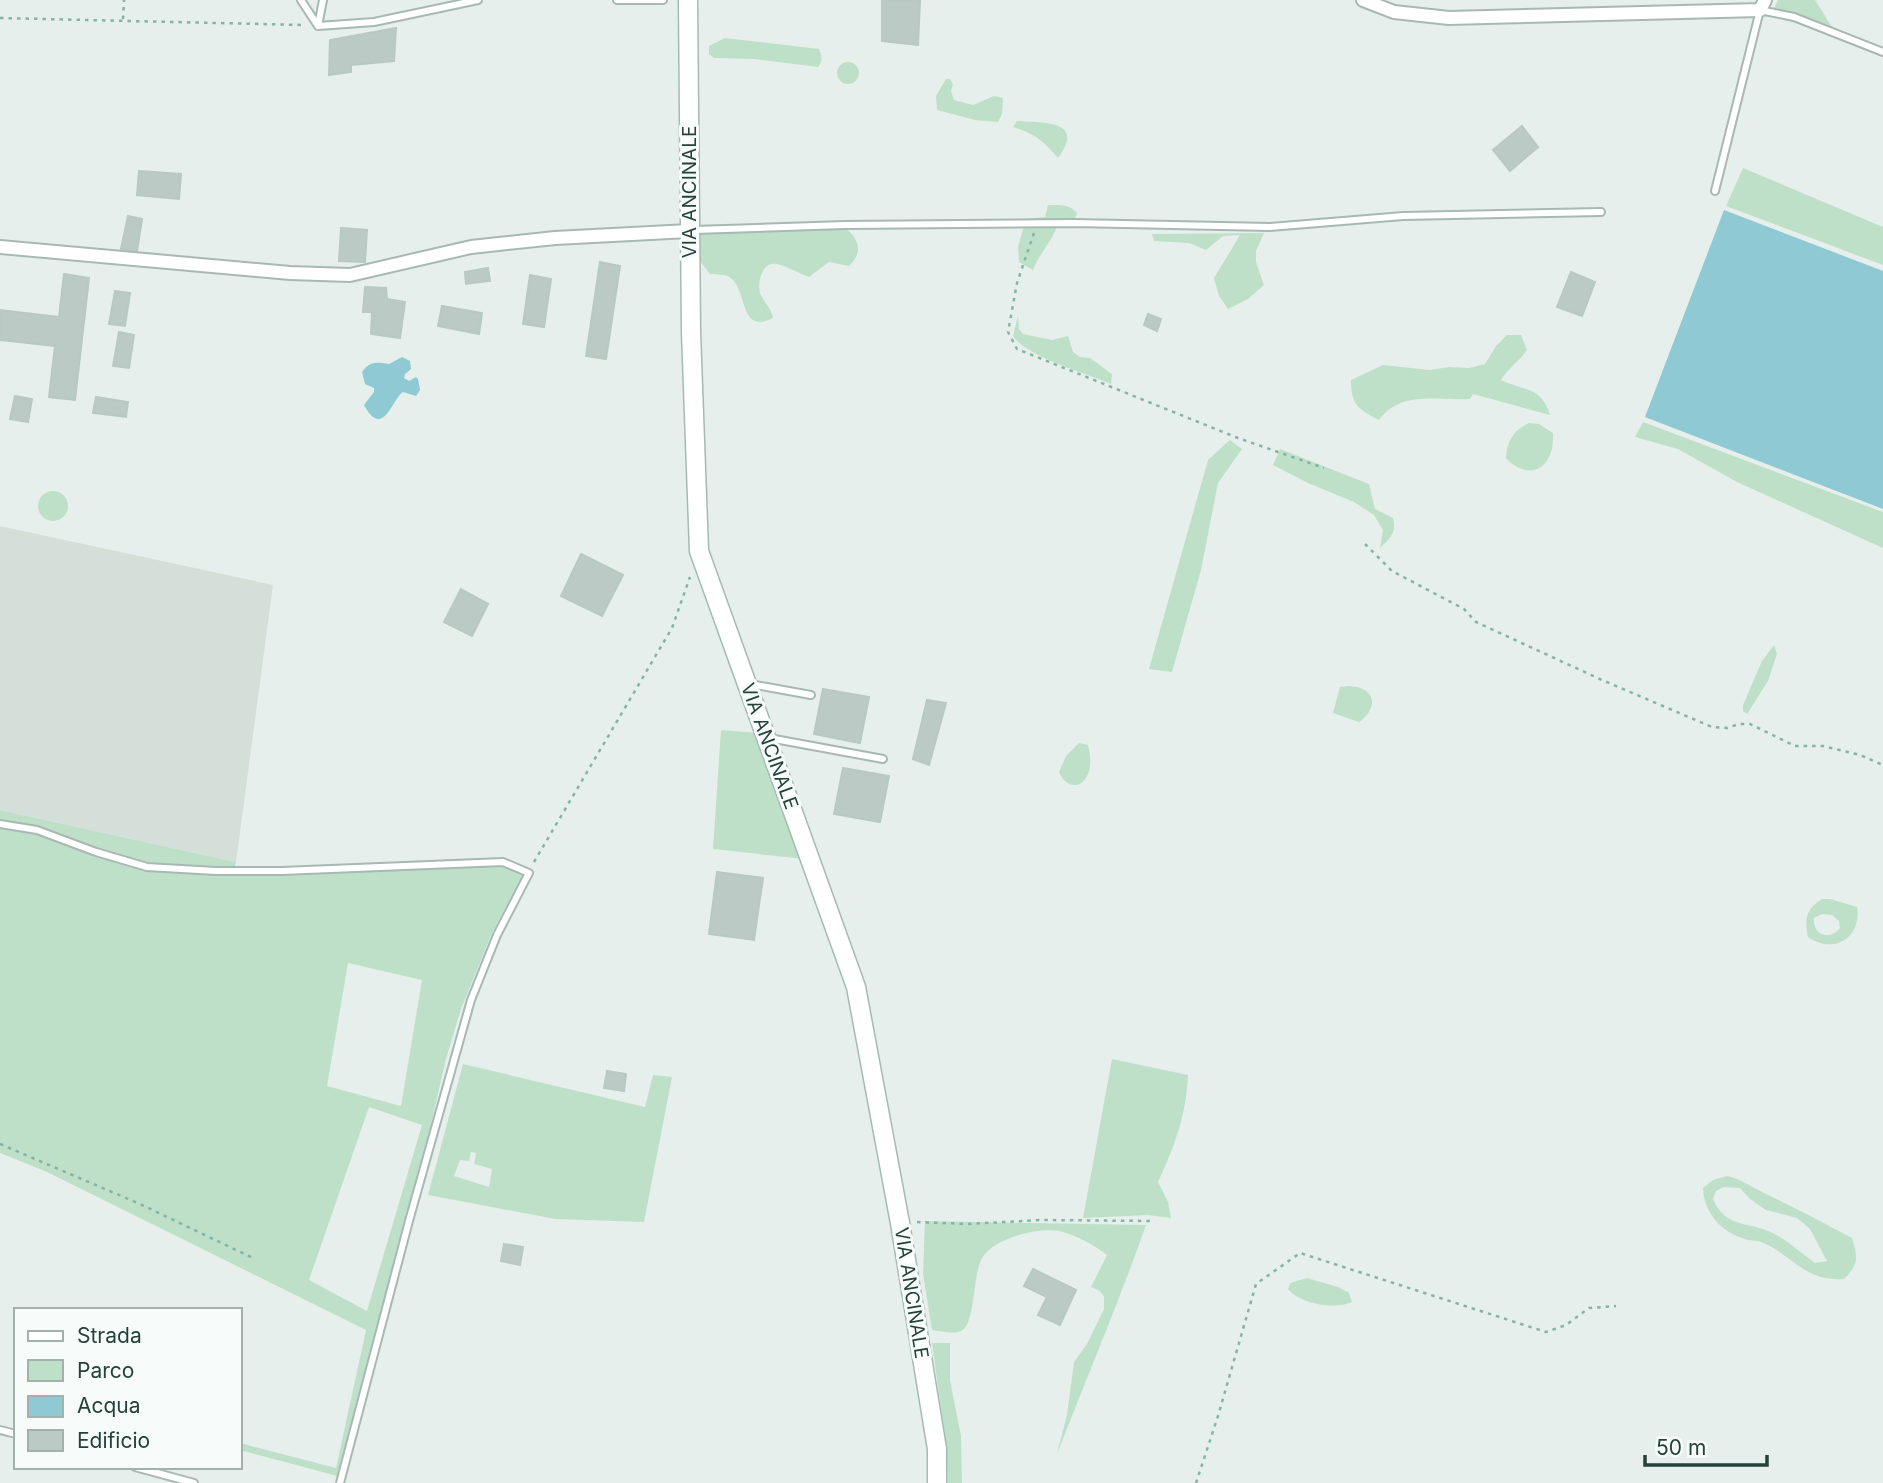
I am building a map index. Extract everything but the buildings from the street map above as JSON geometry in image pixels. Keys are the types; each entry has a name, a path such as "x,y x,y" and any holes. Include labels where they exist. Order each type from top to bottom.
{"main road":[{"name":"VIA ANCINALE","path":"688,0 689,231 699,551 856,987 900,1223 937,1450 937,1483"}],"street":[{"path":"1363,0 1394,12 1449,18 1762,5"},
{"path":"0,247 290,273 350,275 471,247 555,238 689,231"}],"lane":[{"path":"301,0 318,26"},
{"path":"318,26 323,0"},
{"path":"318,26 374,22 478,0"},
{"path":"617,0 663,0"},
{"path":"1715,191 1762,5 1883,52"},
{"path":"689,231 844,225 1270,227 1403,216 1601,212"},
{"path":"748,684 811,695"},
{"path":"767,737 883,759"},
{"path":"0,824 37,830 147,867 282,871 503,862 529,873 496,935 471,1000 340,1483"},
{"path":"142,1469 194,1483"}],"path":[{"path":"123,19 124,0"},
{"path":"0,18 318,26"},
{"path":"1037,224 1017,283 1008,331 1017,349 1226,433 1324,468"},
{"path":"1365,544 1392,571 1464,609 1476,622 1712,727 1727,728 1750,724 1795,746 1824,746 1860,755 1883,765"},
{"path":"529,873 545,841 672,628 690,577"},
{"path":"0,1144 140,1204 255,1259"},
{"path":"900,1223 1152,1221"},
{"path":"1196,1483 1256,1284 1300,1254 1546,1332 1566,1325 1589,1308 1616,1306"}],"shaded area":[{"path":"0,526 273,585 236,862 0,810"}],"green space":[{"path":"1778,0 1815,0 1832,27 1774,8"},
{"path":"725,38 819,49 821,60 818,67 755,59 714,58 709,54 709,46"},
{"path":"844,62 852,62 859,69 859,77 852,84 844,84 837,77 837,69"},
{"path":"946,79 950,79 953,84 951,91 954,100 973,105 994,96 1003,98 1002,114 998,122 975,120 937,110 936,96"},
{"path":"1017,121 1048,123 1064,130 1067,136 1066,145 1058,158 1038,138 1013,127"},
{"path":"1743,168 1883,227 1883,265 1726,206"},
{"path":"1048,205 1068,207 1077,213 1074,221 1058,222 1033,270 1019,262 1018,247 1026,219 1045,217"},
{"path":"845,228 857,241 858,246 856,256 849,266 829,262 809,277 777,264 764,269 759,283 760,293 773,318 762,322 749,317 737,285 730,277 710,274 699,260 700,233"},
{"path":"1264,233 1256,251 1256,262 1264,285 1248,299 1228,309 1219,296 1214,278 1240,235 1223,236 1206,250 1189,243 1154,241 1152,234"},
{"path":"1018,316 1019,329 1023,334 1052,340 1068,336 1073,352 1080,357 1090,358 1112,374 1111,384 1044,358 1020,344 1013,336"},
{"path":"1507,335 1521,335 1527,350 1501,380 1537,395 1547,406 1550,415 1473,394 1470,399 1421,399 1398,404 1379,420 1361,409 1354,401 1351,380 1383,365 1430,370 1469,368 1485,364 1496,346"},
{"path":"1643,422 1883,512 1883,548 1737,482 1678,449 1635,437"},
{"path":"1529,423 1539,424 1553,433 1550,455 1536,470 1517,467 1506,458 1512,437"},
{"path":"1230,440 1242,449 1218,483 1201,570 1172,672 1149,669 1208,460"},
{"path":"1280,449 1369,484 1375,509 1393,518 1394,528 1390,538 1380,548 1383,530 1374,515 1354,502 1273,465"},
{"path":"53,491 59,492 67,500 67,512 59,520 53,521 47,520 39,512 38,506 39,500 47,492"},
{"path":"1774,645 1777,654 1768,681 1747,714 1743,711 1743,705 1762,661"},
{"path":"1349,686 1364,690 1372,699 1370,710 1359,722 1333,713 1340,687"},
{"path":"721,730 759,733 804,859 713,849"},
{"path":"1079,743 1088,745 1090,767 1085,779 1073,785 1065,781 1059,772 1066,756"},
{"path":"0,810 236,862 234,870 503,862 525,871 492,933 461,1009 446,1059 409,1221 341,1477 242,1451 242,1444 336,1468 366,1330 47,1172 0,1153","holes":["348,963 422,980 401,1106 327,1086","369,1107 422,1125 367,1311 309,1280"]},
{"path":"1822,899 1857,907 1855,927 1850,935 1836,944 1817,942 1808,937 1808,915 1812,907","holes":["1822,914 1832,915 1839,921 1840,928 1831,934 1822,934 1816,929 1814,918"]},
{"path":"1112,1059 1188,1075 1179,1130 1158,1182 1168,1202 1171,1218 1148,1215 1083,1218"},
{"path":"463,1064 645,1107 653,1075 672,1077 644,1222 555,1219 428,1195","holes":["471,1152 476,1153 474,1164 492,1169 489,1187 454,1176 460,1160 469,1161"]},
{"path":"1727,1176 1737,1179 1852,1238 1855,1265 1844,1279 1830,1279 1808,1272 1759,1241 1728,1232 1710,1213 1704,1197 1703,1188 1713,1180","holes":["1724,1187 1740,1188 1766,1210 1797,1218 1810,1229 1827,1261 1815,1263 1773,1233 1738,1223 1724,1215 1713,1199 1716,1191"]},
{"path":"925,1221 1146,1225 1057,1454 1067,1415 1074,1362 1087,1344 1104,1309 1104,1297 1100,1291 1091,1287 1107,1255 1084,1240 1059,1231 1039,1231 1015,1236 994,1246 981,1260 970,1316 964,1329 953,1333 932,1330 923,1274"},
{"path":"1307,1278 1338,1287 1349,1293 1352,1302 1337,1305 1318,1304 1293,1294 1288,1289 1290,1283"},
{"path":"932,1343 950,1343 950,1380 961,1436 962,1483 948,1483 947,1452"}],"water":[{"path":"1724,210 1883,271 1883,509 1645,417"},
{"path":"402,357 410,361 411,369 404,378 409,381 416,377 420,390 416,396 403,392 386,414 377,419 364,405 374,388 365,384 362,372 371,364 389,364"}]}
